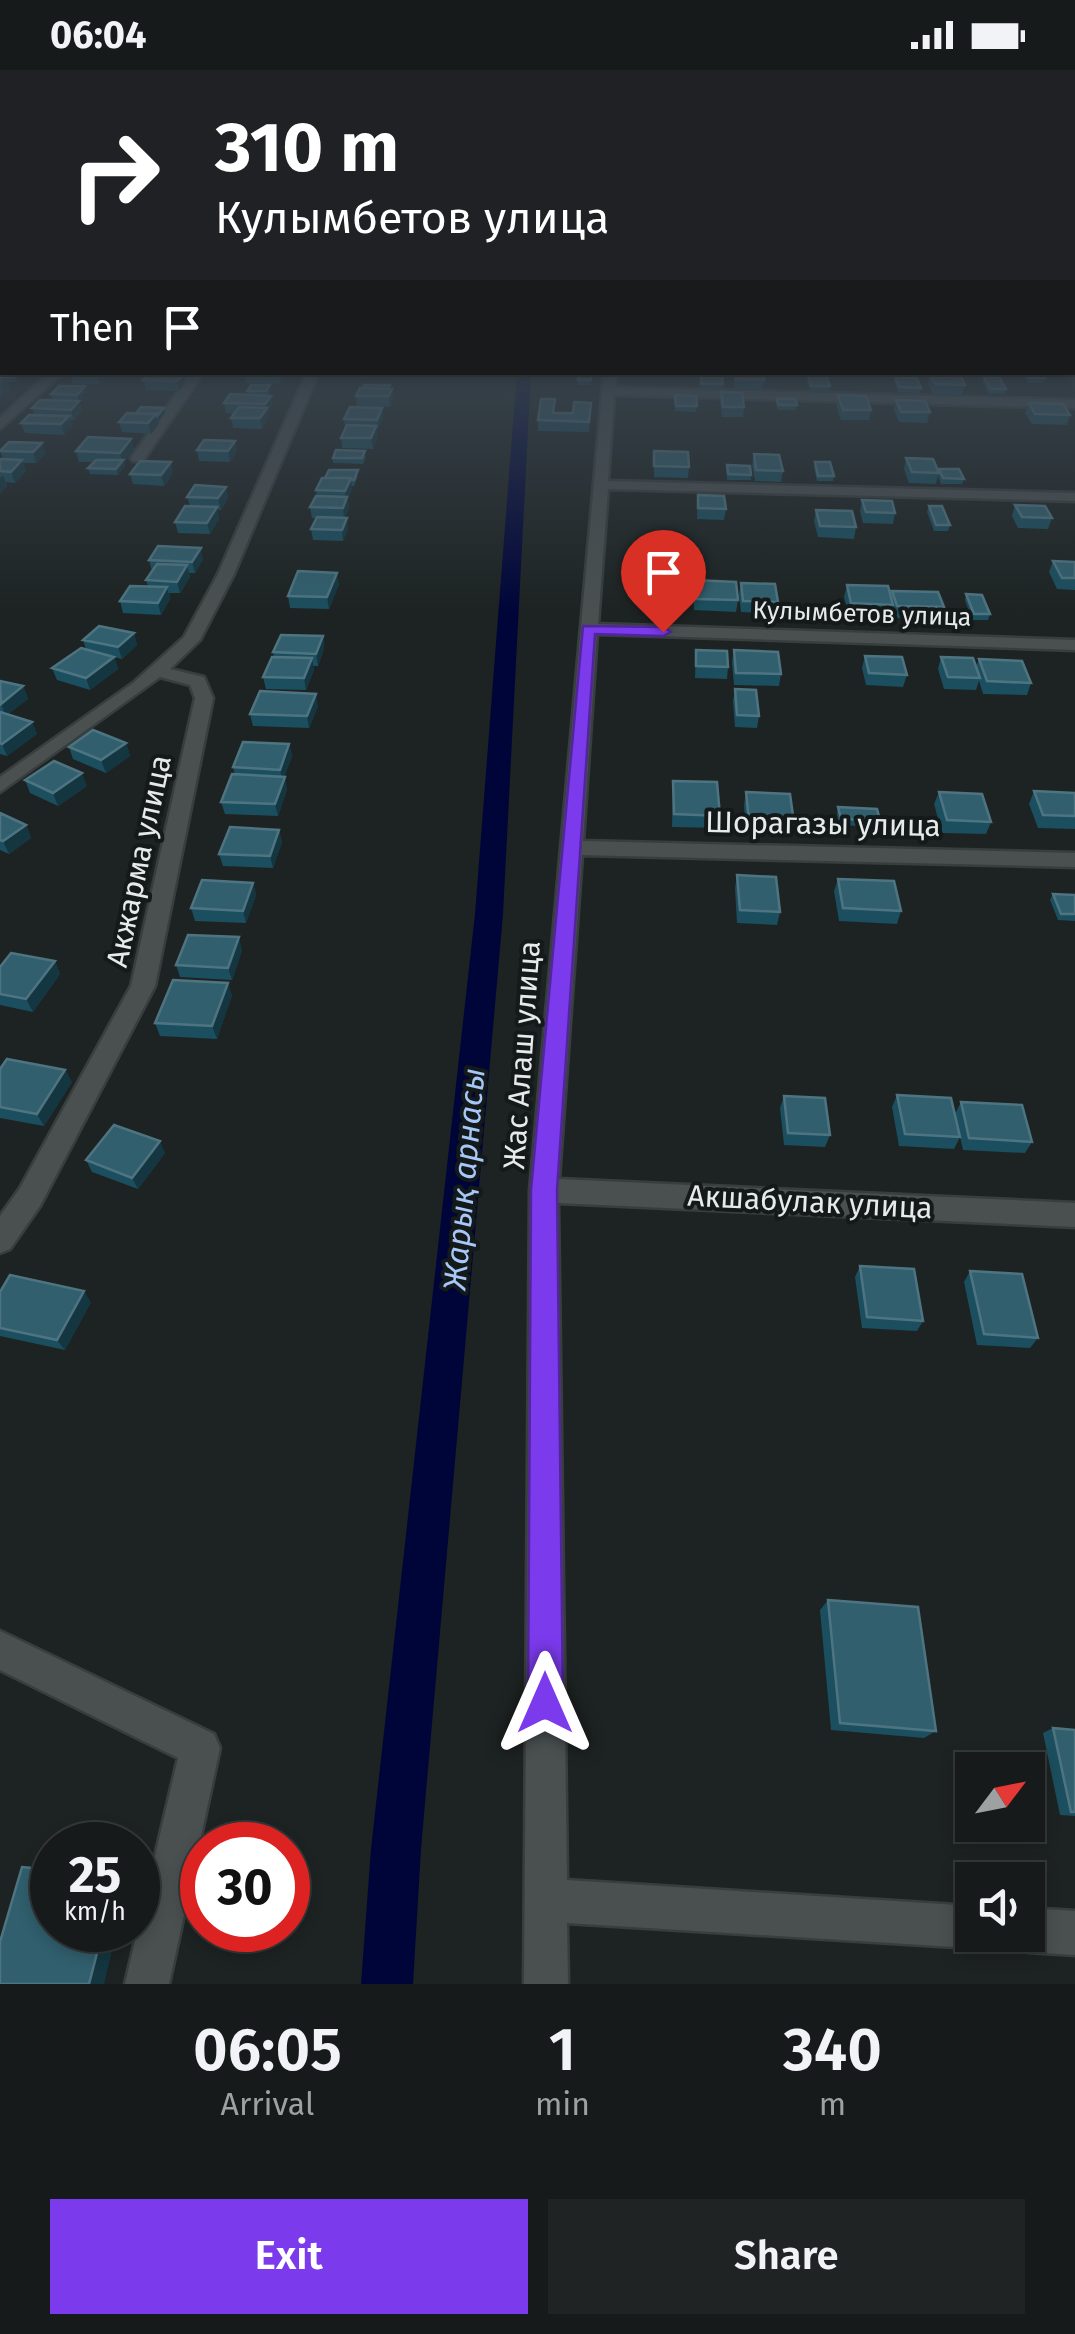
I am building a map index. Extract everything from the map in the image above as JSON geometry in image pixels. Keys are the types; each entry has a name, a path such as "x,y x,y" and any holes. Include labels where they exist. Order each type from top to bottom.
{"street":[{"path":"138,458 155,433"},
{"path":"0,786 157,671 191,640 226,574 287,433"},
{"name":"Жас Алаш улица","path":"546,1984 544,1190 607,433"},
{"path":"604,486 1075,497"},
{"name":"Кулымбетов улица","path":"588,629 1075,644"},
{"name":"Акжарма улица","path":"0,1240 30,1197 143,986 204,698 198,682 157,671"},
{"name":"Шорагазы улица","path":"570,848 1075,860"},
{"name":"Акшабулак улица","path":"544,1190 1075,1215"},
{"path":"0,1650 200,1748 147,1984"},
{"path":"546,1900 955,1926"},
{"path":"1045,1931 1075,1933"}],"building":[{"path":"343,433 373,433 371,438 341,438"},
{"path":"88,437 131,439 120,453 76,451"},
{"path":"204,440 235,441 228,451 197,450"},
{"path":"9,442 42,443 33,452 0,451"},
{"path":"336,450 365,451 362,458 333,458"},
{"path":"654,451 688,452 689,467 654,466"},
{"path":"754,454 779,455 783,471 756,470"},
{"path":"906,458 933,459 939,473 912,472"},
{"path":"0,459 22,460 11,472 0,471"},
{"path":"96,460 123,460 116,469 88,468"},
{"path":"140,461 171,462 161,475 130,474"},
{"path":"815,462 830,462 834,476 818,476"},
{"path":"727,465 750,466 751,475 728,474"},
{"path":"939,469 959,469 964,479 943,478"},
{"path":"329,470 358,470 354,480 350,480 325,478"},
{"path":"322,478 351,478 345,491 316,490"},
{"path":"195,485 226,487 218,498 187,497"},
{"path":"698,495 724,496 726,509 698,508"},
{"path":"316,496 347,497 343,508 310,507"},
{"path":"862,500 892,501 895,513 866,512"},
{"path":"1015,505 1045,506 1052,518 1022,517"},
{"path":"185,506 217,507 207,523 175,522"},
{"path":"929,506 942,506 950,525 936,525"},
{"path":"816,510 852,511 856,527 820,526"},
{"path":"317,517 347,518 342,530 311,529"},
{"path":"158,546 201,548 192,562 149,560"},
{"path":"1053,561 1075,562 1075,578 1062,578"},
{"path":"157,564 187,565 177,582 146,580"},
{"path":"298,571 337,573 327,597 288,596"},
{"path":"694,580 736,582 738,600 695,599"},
{"path":"741,583 775,584 778,602 743,601"},
{"path":"847,585 888,586 893,605 851,603"},
{"path":"130,586 167,587 158,603 120,601"},
{"path":"892,591 938,592 944,607 897,606"},
{"path":"966,594 982,595 990,614 974,614"},
{"path":"99,626 134,633 118,647 83,640"},
{"path":"281,635 323,636 316,654 273,652"},
{"path":"81,648 114,657 86,678 52,668"},
{"path":"696,650 727,651 728,667 696,666"},
{"path":"734,650 778,652 781,674 736,673"},
{"path":"865,656 902,657 907,675 869,673"},
{"path":"272,657 312,658 304,678 263,677"},
{"path":"941,657 973,658 980,678 948,677"},
{"path":"979,659 1022,661 1031,683 987,681"},
{"path":"0,681 23,686 1,704"},
{"path":"735,689 756,690 759,716 737,715"},
{"path":"260,691 316,694 307,716 250,714"},
{"path":"0,712 32,722 2,744"},
{"path":"93,730 126,743 101,760 69,747"},
{"path":"243,742 289,744 280,770 233,767"},
{"path":"54,761 82,773 53,793 25,780"},
{"path":"232,774 285,777 275,804 221,802"},
{"path":"673,781 717,782 720,816 674,814"},
{"path":"1034,791 1075,793 1075,816 1043,815"},
{"path":"746,792 790,794 794,823 749,821"},
{"path":"939,792 982,794 991,822 947,820"},
{"path":"838,807 877,809 880,820 841,819"},
{"path":"0,813 26,825 0,840"},
{"path":"230,827 279,830 270,856 219,854"},
{"path":"737,875 776,877 780,912 740,910"},
{"path":"838,879 894,881 901,911 843,908"},
{"path":"202,880 253,883 243,911 191,908"},
{"path":"1053,894 1075,895 1075,914 1061,914"},
{"path":"188,935 239,937 228,968 176,965"},
{"path":"11,953 55,961 26,999 0,994 0,967"},
{"path":"173,980 228,983 212,1026 155,1023"},
{"path":"7,1059 65,1070 37,1114 0,1107 0,1069"},
{"path":"897,1095 951,1098 960,1137 905,1134"},
{"path":"784,1096 825,1098 830,1135 788,1133"},
{"path":"961,1102 1022,1105 1032,1142 969,1138"},
{"path":"114,1125 160,1141 132,1178 86,1160"},
{"path":"860,1266 914,1269 923,1321 867,1317"},
{"path":"970,1271 1022,1274 1038,1338 984,1334"},
{"path":"10,1275 84,1291 57,1340 0,1328 0,1292"},
{"path":"828,1600 918,1607 936,1731 840,1723"},
{"path":"1053,1728 1075,1730 1075,1812 1071,1812"},
{"path":"22,1867 30,1868 30,1952 97,1952 89,1984 0,1984 0,1942"}],"waterway":[{"name":"Жарық арнасы","path":"387,1984 396,1849 489,914 520,433"}],"route":[{"path":"545,1703 544,1190 588,629 663,632"}]}
